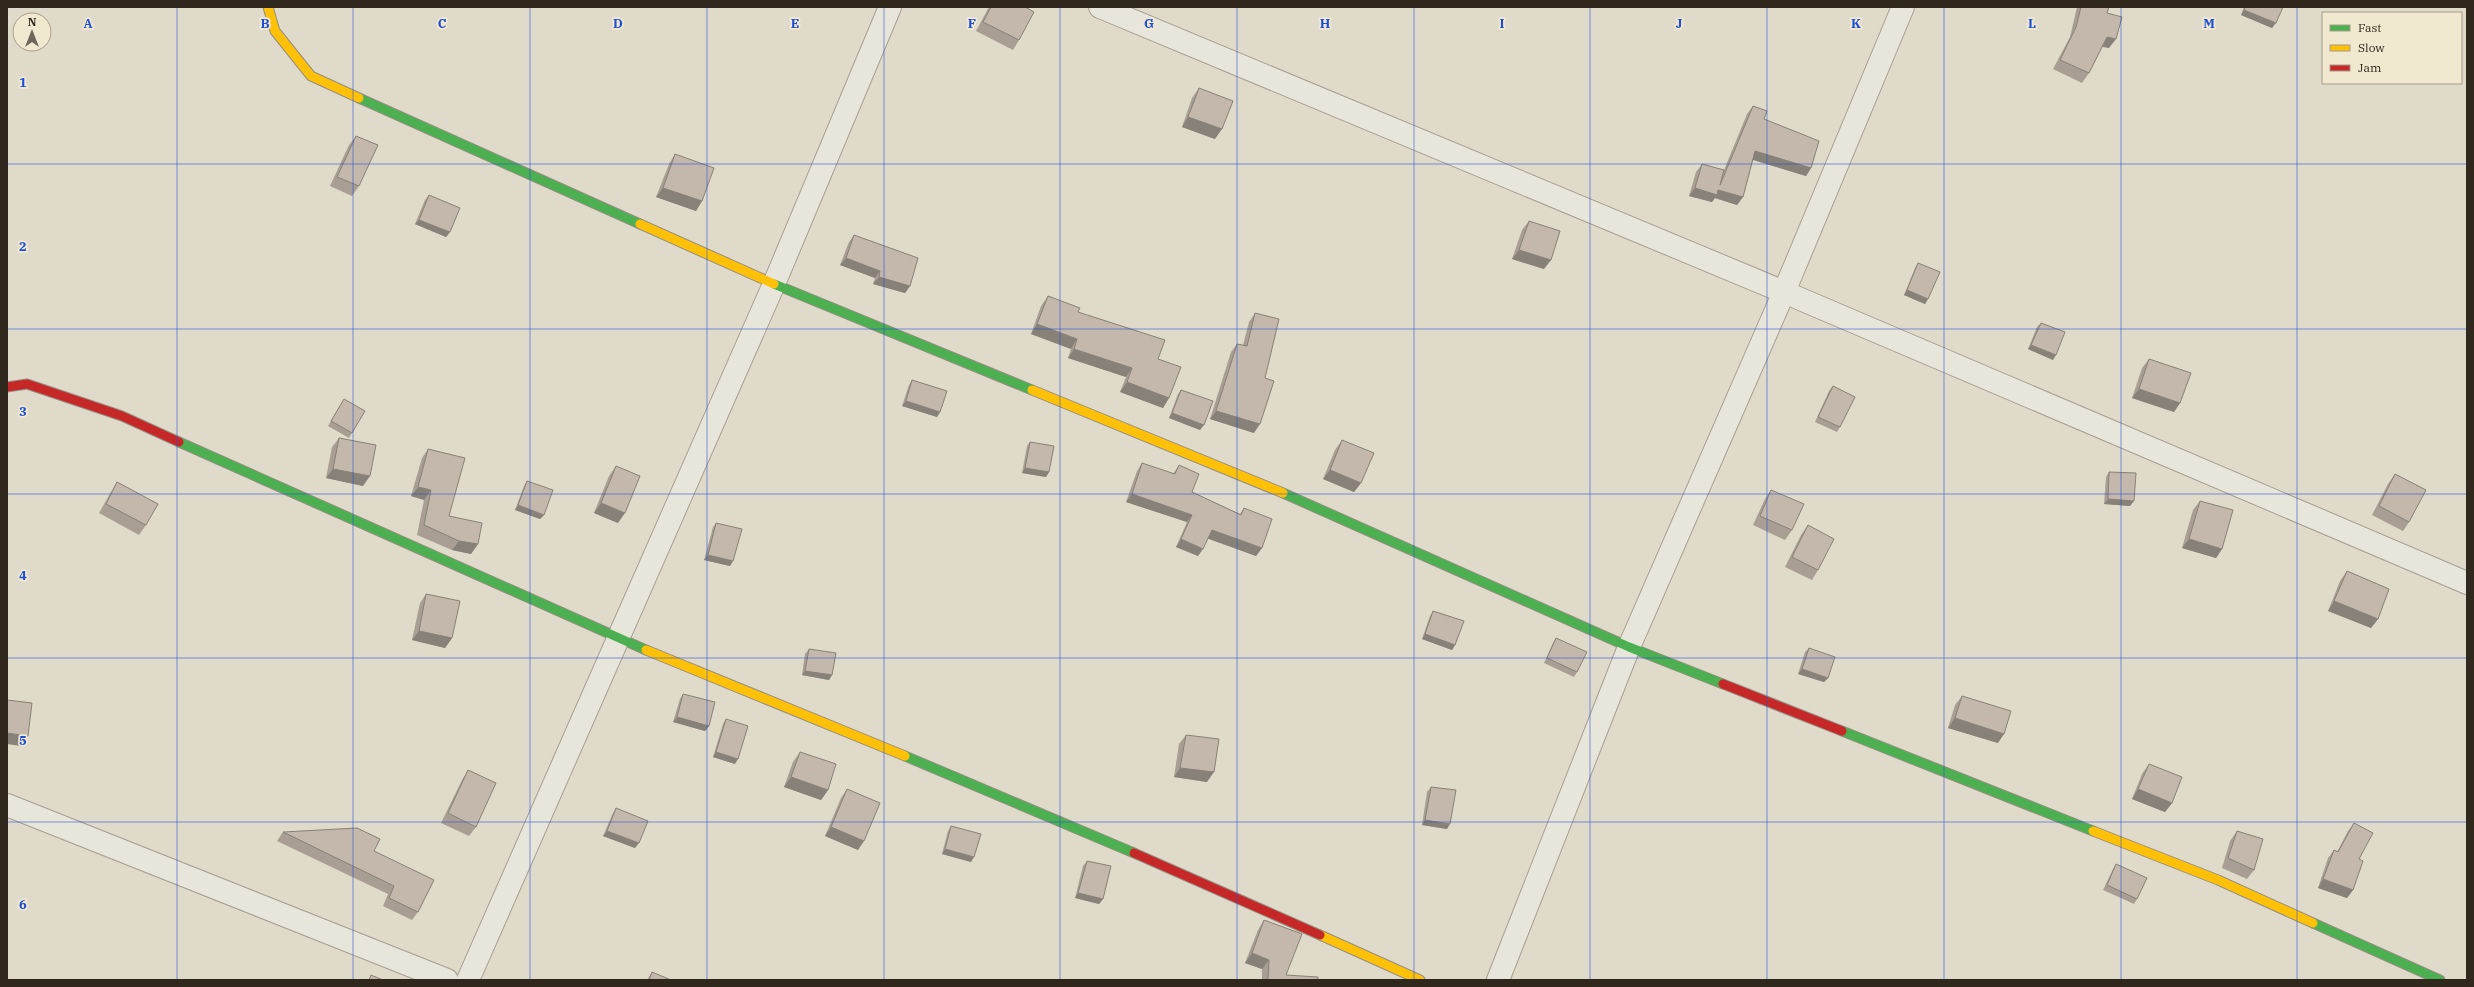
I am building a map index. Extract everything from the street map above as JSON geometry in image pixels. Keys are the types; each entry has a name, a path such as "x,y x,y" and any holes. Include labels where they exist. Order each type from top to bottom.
{"street":[{"path":"268,7 275,32 311,76 774,284 1319,508 1629,647 2218,880 2440,980"},
{"path":"468,980 620,639 774,284 890,7"},
{"path":"1100,7 1784,292 2467,583"},
{"path":"1498,980 1629,647 1784,292 1903,7"},
{"path":"7,387 27,384 122,416 620,639 1050,815 1420,980"},
{"path":"7,805 447,980"}],"building":[{"path":"991,7 1025,7 1034,12 1019,40 983,22"},
{"path":"2081,7 2109,7 2107,13 2122,17 2116,39 2107,37 2089,73 2060,60 2076,27"},
{"path":"2245,7 2283,7 2276,23 2244,10"},
{"path":"1199,88 1233,101 1222,129 1188,117"},
{"path":"1753,106 1767,111 1764,119 1819,141 1811,168 1755,151 1743,197 1718,190 1717,195 1695,188 1702,164 1724,170 1720,185"},
{"path":"356,136 378,145 359,186 337,177"},
{"path":"675,154 714,168 702,201 663,188"},
{"path":"429,195 460,208 450,232 419,220"},
{"path":"1529,221 1560,231 1551,260 1519,250"},
{"path":"854,235 918,258 910,286 879,277 880,271 846,258"},
{"path":"1918,263 1940,272 1928,299 1907,290"},
{"path":"1048,296 1080,308 1078,312 1165,340 1158,359 1181,367 1169,398 1127,382 1132,368 1074,349 1077,339 1037,324"},
{"path":"1255,313 1279,319 1265,378 1274,381 1260,424 1216,411 1237,344 1247,346"},
{"path":"2041,323 2065,332 2056,355 2031,345"},
{"path":"2149,359 2191,373 2180,403 2139,389"},
{"path":"912,380 947,391 940,412 906,401"},
{"path":"1833,386 1855,397 1840,427 1818,417"},
{"path":"1181,390 1213,401 1204,425 1172,413"},
{"path":"344,399 365,411 352,433 331,421"},
{"path":"339,438 376,445 370,476 333,469"},
{"path":"1342,440 1374,453 1361,483 1330,470"},
{"path":"1030,442 1054,446 1049,472 1025,468"},
{"path":"428,449 465,458 449,516 482,523 478,544 459,541 424,525 431,490 418,487"},
{"path":"1142,463 1175,474 1179,465 1199,474 1192,492 1241,515 1244,508 1272,519 1262,548 1212,530 1203,549 1181,539 1192,515 1132,494"},
{"path":"616,466 640,476 625,513 601,503"},
{"path":"2109,472 2136,473 2134,501 2108,499"},
{"path":"2395,474 2426,490 2409,522 2379,506"},
{"path":"527,481 553,490 544,515 518,505"},
{"path":"117,482 158,504 146,525 106,504"},
{"path":"1771,490 1804,504 1792,530 1760,516"},
{"path":"2200,501 2233,510 2222,549 2189,539"},
{"path":"716,523 742,529 733,561 708,555"},
{"path":"1808,525 1834,539 1818,570 1792,557"},
{"path":"2347,571 2389,589 2378,619 2334,601"},
{"path":"426,594 460,601 452,638 419,631"},
{"path":"1433,611 1464,621 1455,645 1425,634"},
{"path":"1556,638 1587,652 1577,672 1547,658"},
{"path":"1809,648 1835,657 1828,678 1802,669"},
{"path":"809,649 836,653 832,675 805,671"},
{"path":"683,694 715,702 709,726 677,717"},
{"path":"1962,696 2011,711 2004,734 1955,718"},
{"path":"7,700 32,703 28,736 7,733"},
{"path":"726,719 748,726 738,759 716,752"},
{"path":"1186,735 1219,739 1214,772 1180,768"},
{"path":"800,752 836,764 828,790 791,777"},
{"path":"2149,764 2182,777 2172,803 2138,789"},
{"path":"468,770 496,783 476,827 448,813"},
{"path":"1431,787 1456,790 1450,824 1425,820"},
{"path":"847,789 880,803 864,841 831,827"},
{"path":"616,808 648,821 639,843 607,831"},
{"path":"2354,823 2373,833 2359,859 2363,861 2353,890 2323,879 2334,850 2338,852"},
{"path":"951,826 981,834 974,857 945,849"},
{"path":"357,828 380,839 374,851 434,880 418,912 389,898 394,886 283,832"},
{"path":"2237,831 2263,839 2254,870 2228,858"},
{"path":"1087,861 1111,866 1103,899 1078,893"},
{"path":"2116,864 2147,878 2137,899 2107,885"},
{"path":"1264,920 1302,934 1286,975 1318,977 1318,980 1268,980 1269,960 1252,953"},
{"path":"652,972 671,980 649,980"},
{"path":"371,975 383,980 369,980"}],"traffic: fast":[{"path":"359,98 640,224"},
{"path":"774,284 1032,390"},
{"path":"179,442 646,650"},
{"path":"1283,493 1629,647 1723,684"},
{"path":"1842,731 2093,831"},
{"path":"905,756 1134,853"},
{"path":"2313,923 2440,980"}],"traffic: slow":[{"path":"268,7 275,31 311,76 359,98"},
{"path":"640,224 774,284"},
{"path":"1032,390 1283,493"},
{"path":"646,650 905,756"},
{"path":"2093,831 2218,880 2313,923"},
{"path":"1320,935 1420,980"}],"traffic: jam":[{"path":"7,387 27,384 122,416 179,442"},
{"path":"1723,684 1842,731"},
{"path":"1134,853 1320,935"}]}
